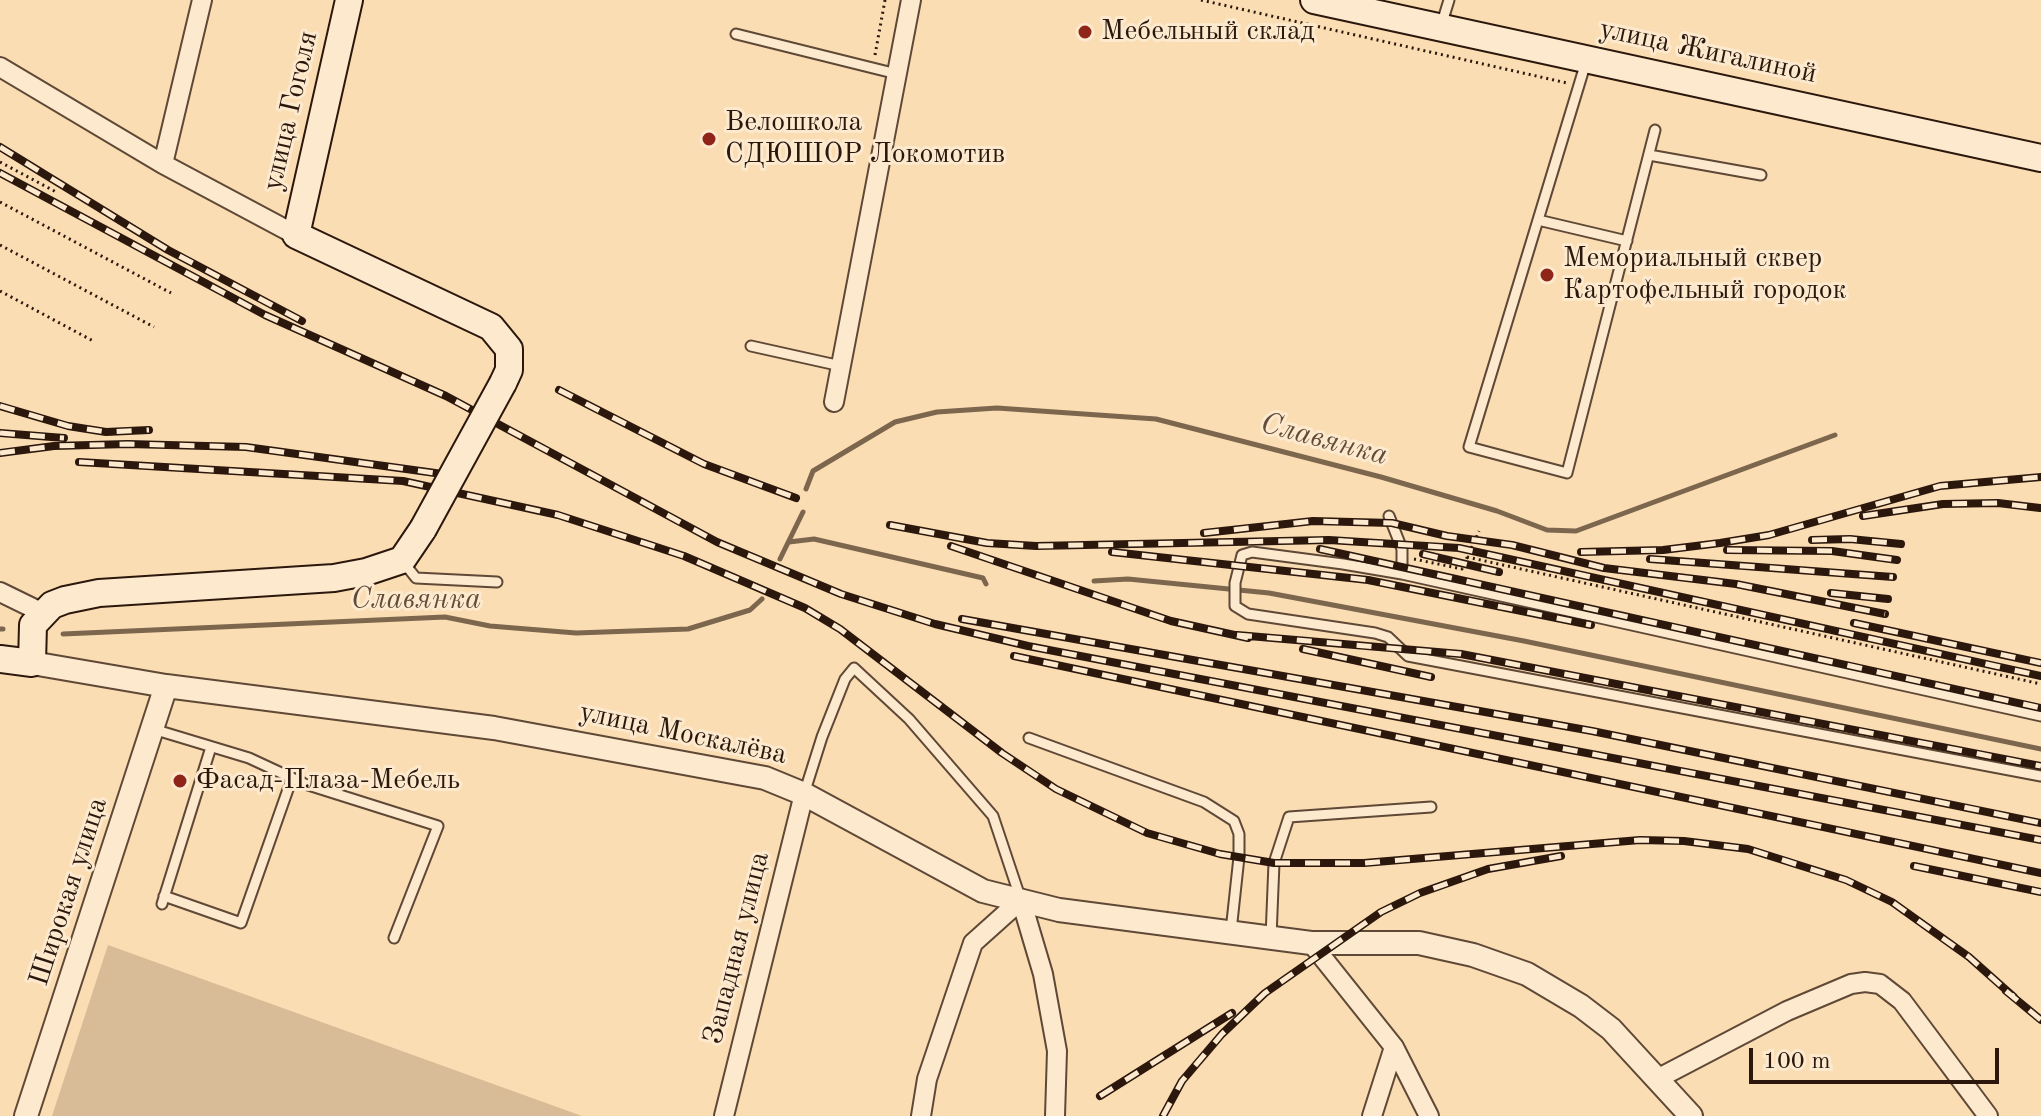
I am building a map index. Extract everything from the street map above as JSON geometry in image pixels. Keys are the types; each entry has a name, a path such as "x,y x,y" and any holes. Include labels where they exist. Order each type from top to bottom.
{"main road":[{"name":"улица Гоголя","path":"296,235 349,0"},
{"name":"улица Жигалиной","path":"1314,0 2041,158"},
{"path":"32,663 33,625 43,613 65,600 99,593 334,578 402,560 423,529 503,383 509,370 509,349 491,327 296,235"},
{"name":"улица Москалёва","path":"0,659 32,663"}],"street":[{"path":"163,164 202,0"},
{"path":"834,402 911,0"},
{"path":"0,67 163,164 296,235"},
{"path":"0,592 43,613"},
{"name":"улица Москалёва","path":"32,663 166,686 494,728 765,778 804,794 983,891 1059,910 1311,943 1419,943 1473,955 1554,987 1611,1029 1691,1116"},
{"name":"Широкая улица","path":"26,1116 166,686"},
{"name":"Западная улица","path":"724,1116 804,794"},
{"path":"921,1116 927,1079 973,943 1021,900 1043,974 1057,1051 1055,1116"},
{"path":"1311,943 1394,1047 1429,1116"},
{"path":"1657,1079 1787,1011 1851,984 1865,982 1880,984 1902,1001 1988,1116"},
{"path":"1372,1116 1394,1047"}],"lane":[{"path":"1441,26 1449,0"},
{"path":"736,34 897,74"},
{"path":"1587,58 1469,447 1567,473 1655,130"},
{"path":"1649,155 1761,175"},
{"path":"1538,220 1627,241"},
{"path":"751,346 841,366"},
{"path":"1389,516 1402,556 1402,574"},
{"path":"2041,716 1402,574 1252,552 1242,555 1232,598 1235,606 1248,614 1388,637 1408,656 2041,776"},
{"path":"402,560 408,572 416,578 497,582"},
{"path":"804,794 845,679 854,668 909,719 993,816 1021,900"},
{"path":"153,729 249,758 292,778 438,826 394,938"},
{"path":"1029,738 1204,802 1234,821 1239,834 1239,857 1231,934"},
{"path":"211,747 163,900 241,923 292,778"},
{"path":"1271,938 1274,863 1289,817 1431,807"}],"path":[{"path":"872,67 885,0"},
{"path":"1201,0 1578,86"},
{"path":"0,162 58,193"},
{"path":"0,202 171,293"},
{"path":"0,245 154,327"},
{"path":"0,291 95,342"},
{"path":"1402,556 1462,569 1479,531"},
{"path":"1467,557 2041,684"}],"shaded area":[{"path":"108,945 582,1116 52,1116"}],"waterway":[{"name":"Славянка","path":"806,489 813,471 895,422 937,412 997,408 1156,419 1381,477 1497,511 1547,530 1576,531 1835,435"},
{"name":"Славянка","path":"780,559 803,512"},
{"path":"789,542 814,539 983,578 986,584"},
{"path":"1094,581 1128,579 1269,593 1524,641 2041,749"},
{"name":"Славянка","path":"63,634 445,617 490,626 576,633 688,629 750,610 762,599"}],"railway":[{"path":"0,147 168,250 302,321"},
{"path":"0,173 265,315 446,396 717,542 841,594 935,624 1028,646 2041,840"},
{"path":"559,390 704,464 796,498"},
{"path":"0,406 68,426 106,432 149,430"},
{"path":"0,433 64,438"},
{"path":"0,453 54,446 128,444 246,447 457,476"},
{"path":"79,462 403,481 558,515 684,556 805,608 840,629 1002,753 1056,789 1147,833 1220,854 1274,863 1364,863 1640,840 1684,841 1748,849 1846,880 1892,902 1969,957 2014,997"},
{"path":"1581,552 1663,550 1720,543 1769,535 1940,486 2041,477"},
{"path":"1863,516 1943,504 1998,503 2040,508"},
{"path":"1204,533 1313,521 1392,523 1447,536 1512,545 1604,568 1736,584 1885,614"},
{"path":"890,525 987,543 1036,546 1329,540 1459,548 2041,676"},
{"path":"1812,540 1850,539 1901,544"},
{"path":"951,546 1171,621 1248,638"},
{"path":"1320,549 2041,708"},
{"path":"1727,550 1832,551 1897,560"},
{"path":"1112,552 1368,580 1591,625"},
{"path":"1423,554 1499,572"},
{"path":"1650,559 1893,577"},
{"path":"1831,593 1888,599"},
{"path":"962,619 1592,731 2041,823"},
{"path":"1854,623 2041,663"},
{"path":"1237,635 1461,654 2041,766"},
{"path":"1303,649 1431,677"},
{"path":"1014,656 2041,873"},
{"path":"1163,1116 1182,1081 1222,1034 1265,993 1381,912 1420,893 1488,869 1561,856"},
{"path":"1914,866 2041,892"},
{"path":"2006,991 2041,1020"},
{"path":"1100,1096 1232,1013"}],"place":[{"name":"Мебельный склад","path":"1085,32"},
{"name":"Велошкола СДЮШОР Локомотив","path":"709,139"},
{"name":"Мемориальный сквер Картофельный городок","path":"1547,275"},
{"name":"Фасад-Плаза-Мебель","path":"180,781"}]}
